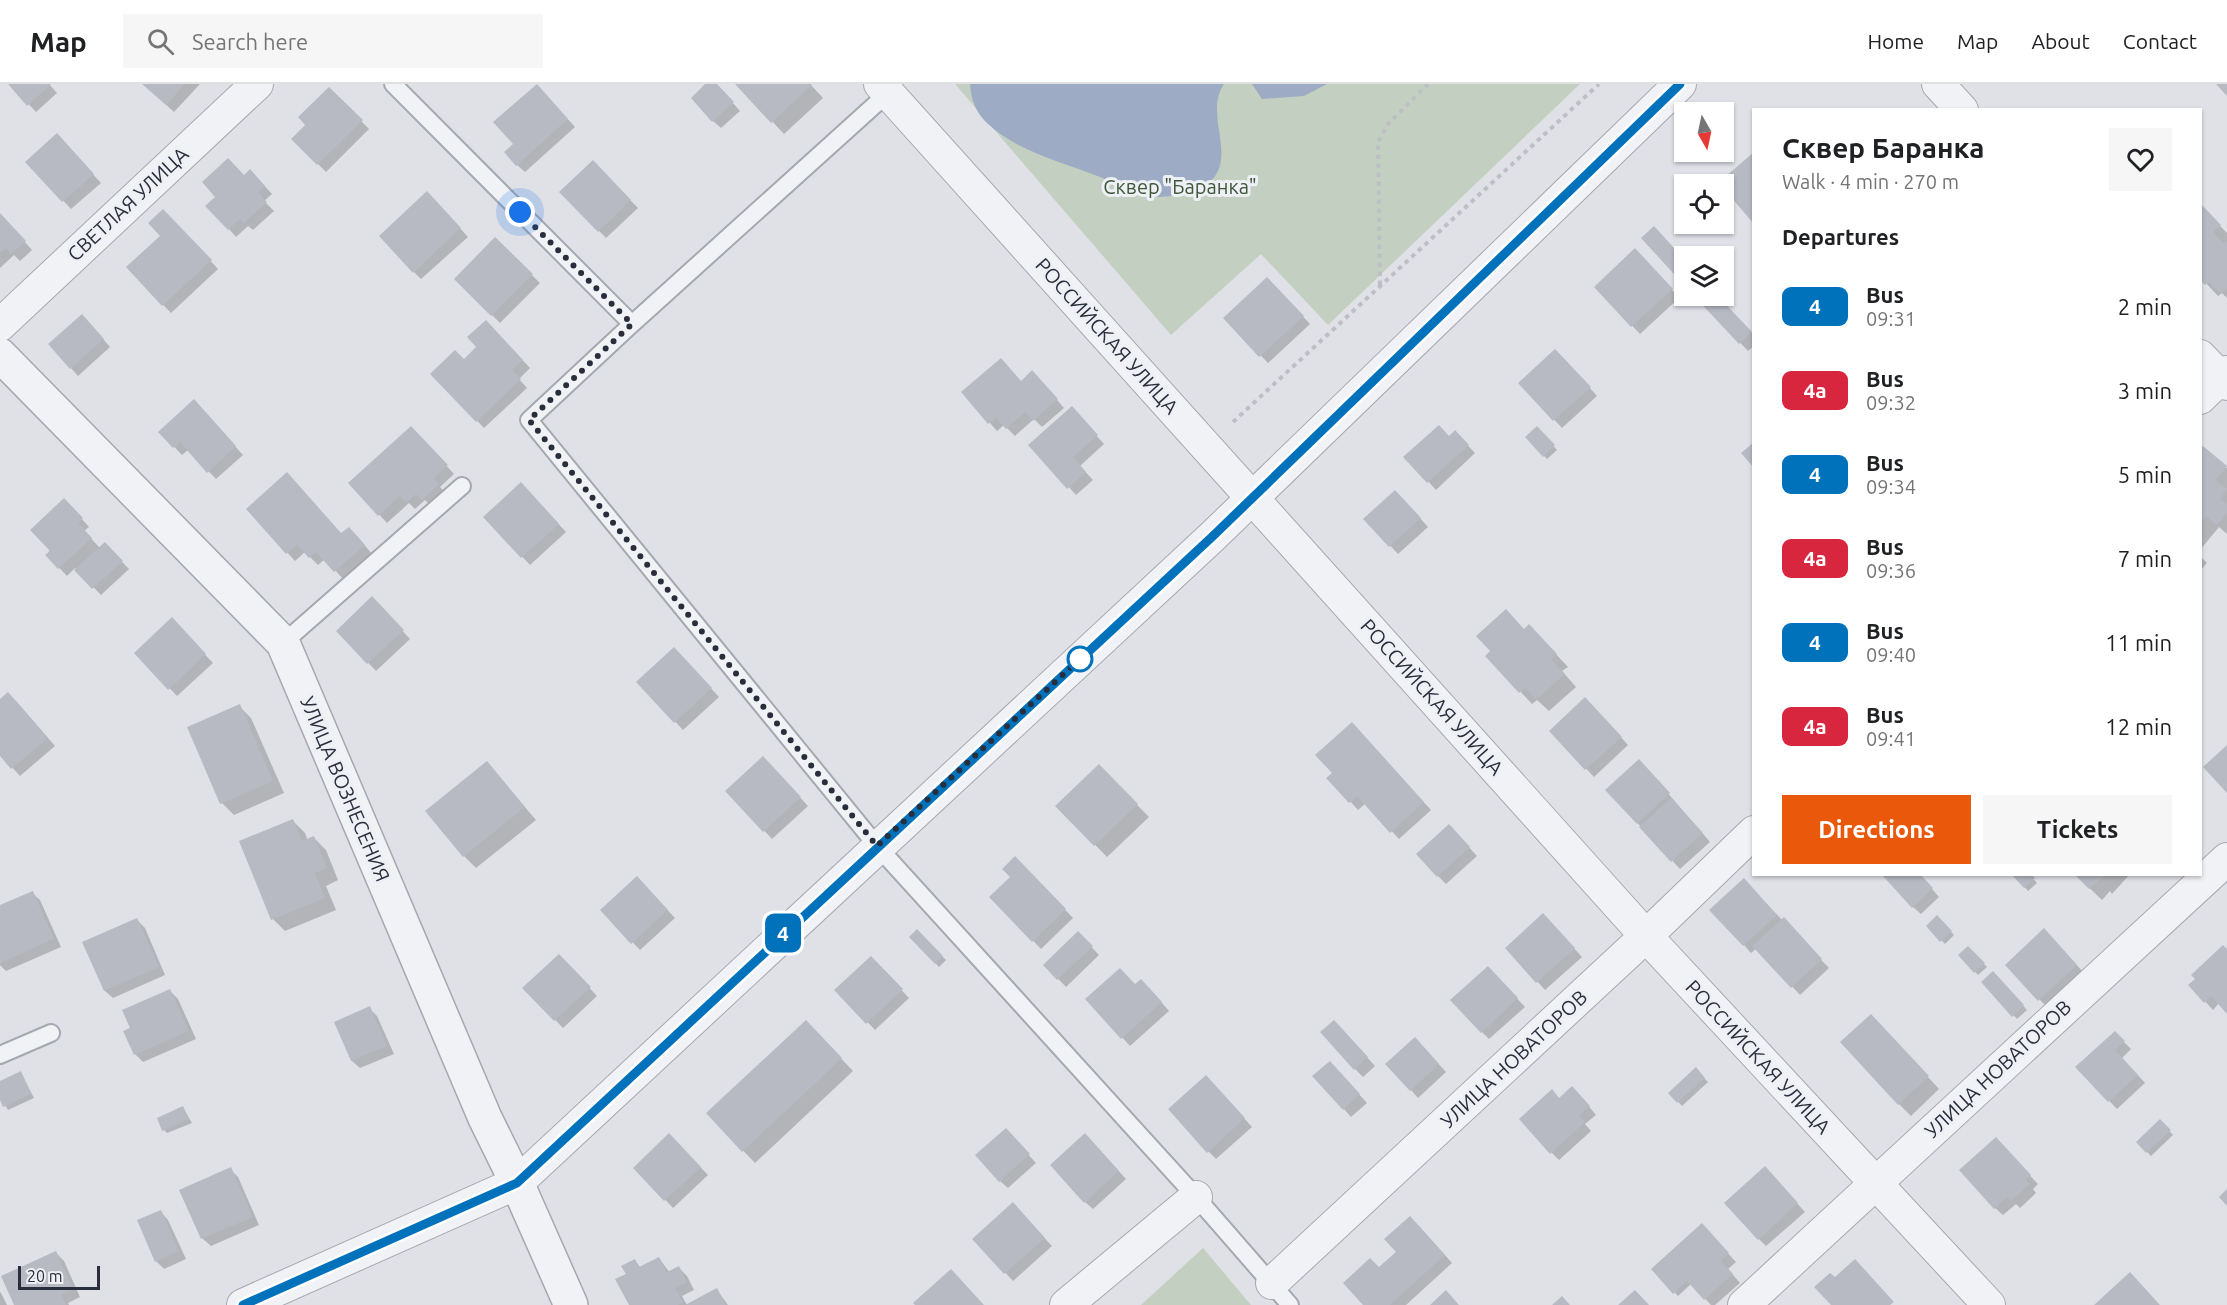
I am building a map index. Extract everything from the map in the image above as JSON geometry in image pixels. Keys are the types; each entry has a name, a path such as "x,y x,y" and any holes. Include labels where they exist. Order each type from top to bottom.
{"street":[{"name":"СВЕТЛАЯ УЛИЦА","path":"0,325 257,84"},
{"path":"243,1305 517,1183 1252,498 1680,84"},
{"path":"1938,84 1960,108"},
{"name":"РОССИЙСКАЯ УЛИЦА","path":"886,87 1646,936 1989,1305"},
{"name":"УЛИЦА ВОЗНЕСЕНИЯ","path":"0,355 283,644 485,1118 517,1183 571,1305"},
{"name":"УЛИЦА НОВАТОРОВ","path":"1281,1294 1752,834"},
{"name":"УЛИЦА НОВАТОРОВ","path":"1744,1305 2227,859"},
{"path":"1066,1305 1196,1197"}],"lane":[{"path":"393,84 632,324"},
{"path":"886,87 529,420 877,846 1196,1197 1281,1294"},
{"path":"283,644 462,486"},
{"path":"0,1055 51,1033"}],"path":[{"path":"1380,285 1378,142 1388,124 1428,84"},
{"path":"1233,423 1599,84"}],"green space":[{"name":"Сквер \"Баранка\"","path":"955,84 1580,84 1328,325 1261,254 1171,335"},
{"path":"1203,1248 1251,1305 1141,1305"}],"water":[{"path":"970,84 1224,84 1217,108 1221,146 1219,170 1207,184 1186,193 1156,197 1134,193 1100,177 1027,149 1000,134 977,111"},
{"path":"1252,84 1327,84 1304,96 1262,99"}],"building":[{"path":"8,84 51,84 27,106"},
{"path":"142,84 185,84 166,105"},
{"path":"537,84 568,119 516,166 504,152 513,144 493,122"},
{"path":"705,84 717,84 734,102 712,122 691,98"},
{"path":"735,84 811,84 812,85 771,123"},
{"path":"2216,84 2227,84 2227,96"},
{"path":"329,87 363,120 317,165 291,139 305,125 298,117"},
{"path":"57,133 94,174 62,202 25,162"},
{"path":"1752,154 1752,222 1734,201 1734,174 1728,174"},
{"path":"228,158 244,175 250,169 265,186 258,192 267,202 244,223 240,219 228,230 205,206 215,197 202,182"},
{"path":"593,160 631,200 598,232 559,192"},
{"path":"427,191 461,228 413,273 379,236"},
{"path":"2202,205 2221,225 2213,232 2224,244 2227,241 2227,288 2221,294 2209,282 2205,285 2202,282"},
{"path":"163,209 212,260 162,306 126,267 160,236 148,223"},
{"path":"0,213 26,241 11,254 6,248 0,253"},
{"path":"1654,226 1674,248 1674,274 1641,238"},
{"path":"495,237 533,274 491,316 454,279"},
{"path":"1635,248 1673,289 1631,327 1594,287"},
{"path":"1267,277 1304,316 1259,357 1223,318"},
{"path":"1703,306 1727,306 1752,332 1739,344"},
{"path":"82,314 104,339 70,369 48,344"},
{"path":"486,320 523,360 512,370 521,379 476,422 430,374 455,350 464,359 476,347 467,337"},
{"path":"1555,349 1591,387 1553,421 1518,383"},
{"path":"1001,358 1021,381 1032,370 1058,399 1033,421 1025,412 1006,429 996,418 988,424 961,392"},
{"path":"194,399 236,446 207,473 180,442 173,448 158,432"},
{"path":"1072,406 1098,435 1073,457 1086,472 1067,489 1028,445"},
{"path":"1439,425 1449,436 1455,430 1469,445 1427,483 1403,457"},
{"path":"411,426 448,465 434,478 439,484 422,500 416,494 406,503 400,496 378,516 348,483"},
{"path":"1537,426 1555,445 1543,457 1525,437"},
{"path":"1752,444 1752,466 1741,453"},
{"path":"2202,447 2227,466 2216,480 2227,489 2220,499 2227,504 2227,512 2217,525 2206,516 2202,521"},
{"path":"287,472 341,533 349,527 365,545 334,572 316,552 309,558 297,545 286,554 246,509"},
{"path":"521,482 559,524 521,558 483,517"},
{"path":"1395,490 1421,518 1389,547 1363,519"},
{"path":"64,498 83,518 78,523 92,538 58,569 45,555 50,551 30,530"},
{"path":"105,542 123,561 92,589 74,570"},
{"path":"372,596 404,630 367,664 336,631"},
{"path":"1506,609 1524,629 1529,624 1557,654 1551,659 1565,674 1536,700 1525,688 1519,693 1485,656 1490,651 1476,636"},
{"path":"172,617 206,654 168,690 134,653"},
{"path":"674,647 712,688 674,723 636,682"},
{"path":"8,692 48,738 11,769 0,756 0,699"},
{"path":"1585,697 1622,737 1585,770 1549,731"},
{"path":"240,704 273,781 220,804 187,727"},
{"path":"1352,722 1424,802 1390,833 1357,796 1349,803 1326,778 1332,773 1315,755"},
{"path":"2227,745 2227,793 2203,767"},
{"path":"763,756 801,797 763,832 725,791"},
{"path":"1639,759 1670,793 1637,824 1605,790"},
{"path":"487,761 525,807 463,857 425,811"},
{"path":"1099,764 1138,804 1094,846 1055,806"},
{"path":"1671,798 1703,833 1671,862 1639,827"},
{"path":"293,819 302,841 314,836 327,868 315,873 325,898 271,920 239,841"},
{"path":"1449,824 1470,847 1437,877 1416,854"},
{"path":"1015,856 1066,909 1032,942 989,897 1010,877 1002,869"},
{"path":"637,876 668,910 631,944 600,910"},
{"path":"1883,876 1922,876 1933,888 1912,908"},
{"path":"2013,876 2033,876 2035,878 2024,888"},
{"path":"2076,876 2105,876 2089,889"},
{"path":"1744,878 1777,915 1743,946 1709,910"},
{"path":"33,891 54,939 0,963 0,905"},
{"path":"1543,913 1575,948 1536,983 1505,948"},
{"path":"1937,915 1952,931 1940,942 1926,926"},
{"path":"1784,917 1822,959 1791,988 1752,946"},
{"path":"137,918 159,967 104,991 82,942"},
{"path":"2044,928 2077,965 2038,1001 2005,965"},
{"path":"917,929 943,956 935,964 909,937"},
{"path":"1078,931 1093,946 1057,980 1043,965"},
{"path":"2223,945 2227,949 2227,1014 2211,996 2204,1003 2188,985 2195,979 2191,975"},
{"path":"1968,946 1985,963 1974,973 1958,955"},
{"path":"559,954 591,987 554,1021 522,988"},
{"path":"871,956 903,989 866,1024 834,990"},
{"path":"1488,966 1518,998 1481,1033 1450,1000"},
{"path":"1120,968 1135,984 1141,979 1162,1002 1121,1039 1085,999"},
{"path":"1993,971 2024,1005 2012,1017 1981,982"},
{"path":"170,989 189,1031 134,1055 123,1031 130,1028 122,1010"},
{"path":"370,1006 387,1046 351,1061 334,1022"},
{"path":"1871,1014 1929,1076 1898,1105 1840,1042"},
{"path":"806,1020 842,1058 742,1152 706,1113"},
{"path":"1334,1020 1368,1057 1354,1070 1320,1032"},
{"path":"2115,1031 2125,1041 2115,1050 2138,1075 2108,1102 2075,1067"},
{"path":"1415,1037 1439,1064 1410,1091 1385,1064"},
{"path":"1330,1061 1360,1094 1343,1110 1312,1076"},
{"path":"1696,1067 1705,1078 1677,1103 1668,1093"},
{"path":"21,1071 31,1094 3,1107 0,1100 0,1081"},
{"path":"1206,1075 1245,1118 1207,1153 1168,1109"},
{"path":"1572,1086 1590,1106 1579,1116 1585,1122 1550,1154 1519,1119 1552,1089 1559,1098"},
{"path":"183,1106 189,1119 162,1131 157,1118"},
{"path":"2160,1119 2171,1130 2146,1153 2136,1142"},
{"path":"1006,1128 1030,1154 999,1182 975,1155"},
{"path":"669,1133 701,1167 664,1201 633,1168"},
{"path":"1085,1133 1119,1171 1084,1203 1050,1165"},
{"path":"1996,1137 2031,1175 2026,1180 2030,1184 2011,1201 2007,1197 1994,1209 1959,1170"},
{"path":"1765,1166 1798,1203 1758,1240 1724,1203"},
{"path":"231,1167 253,1217 201,1239 179,1190"},
{"path":"2227,1189 2227,1206 2219,1197"},
{"path":"1013,1202 1045,1238 1004,1274 972,1239"},
{"path":"161,1210 179,1251 155,1262 137,1220"},
{"path":"1410,1216 1445,1255 1390,1305 1363,1305 1343,1283 1370,1258 1379,1267 1396,1252 1384,1239"},
{"path":"1702,1223 1729,1253 1721,1261 1733,1274 1704,1300 1687,1281 1673,1294 1651,1269"},
{"path":"56,1251 73,1289 61,1295 66,1305 14,1305 1,1276"},
{"path":"659,1257 667,1272 679,1266 687,1282 675,1288 683,1302 678,1305 629,1305 615,1279 626,1274 621,1266 635,1259 639,1267"},
{"path":"1855,1259 1894,1302 1890,1305 1831,1305 1814,1287 1830,1273 1835,1277"},
{"path":"951,1269 984,1305 915,1305 913,1303"},
{"path":"2130,1272 2160,1305 2094,1305"},
{"path":"717,1288 726,1305 685,1305"},
{"path":"1446,1290 1459,1305 1430,1305"},
{"path":"1635,1290 1649,1305 1618,1305"},
{"path":"1562,1296 1570,1305 1552,1305"}],"bus line":[{"name":"4","path":"243,1305 517,1183 553,1147 1213,536 1680,84"}],"route":[{"path":"520,212 632,324 529,420 877,846 1080,659"}]}
